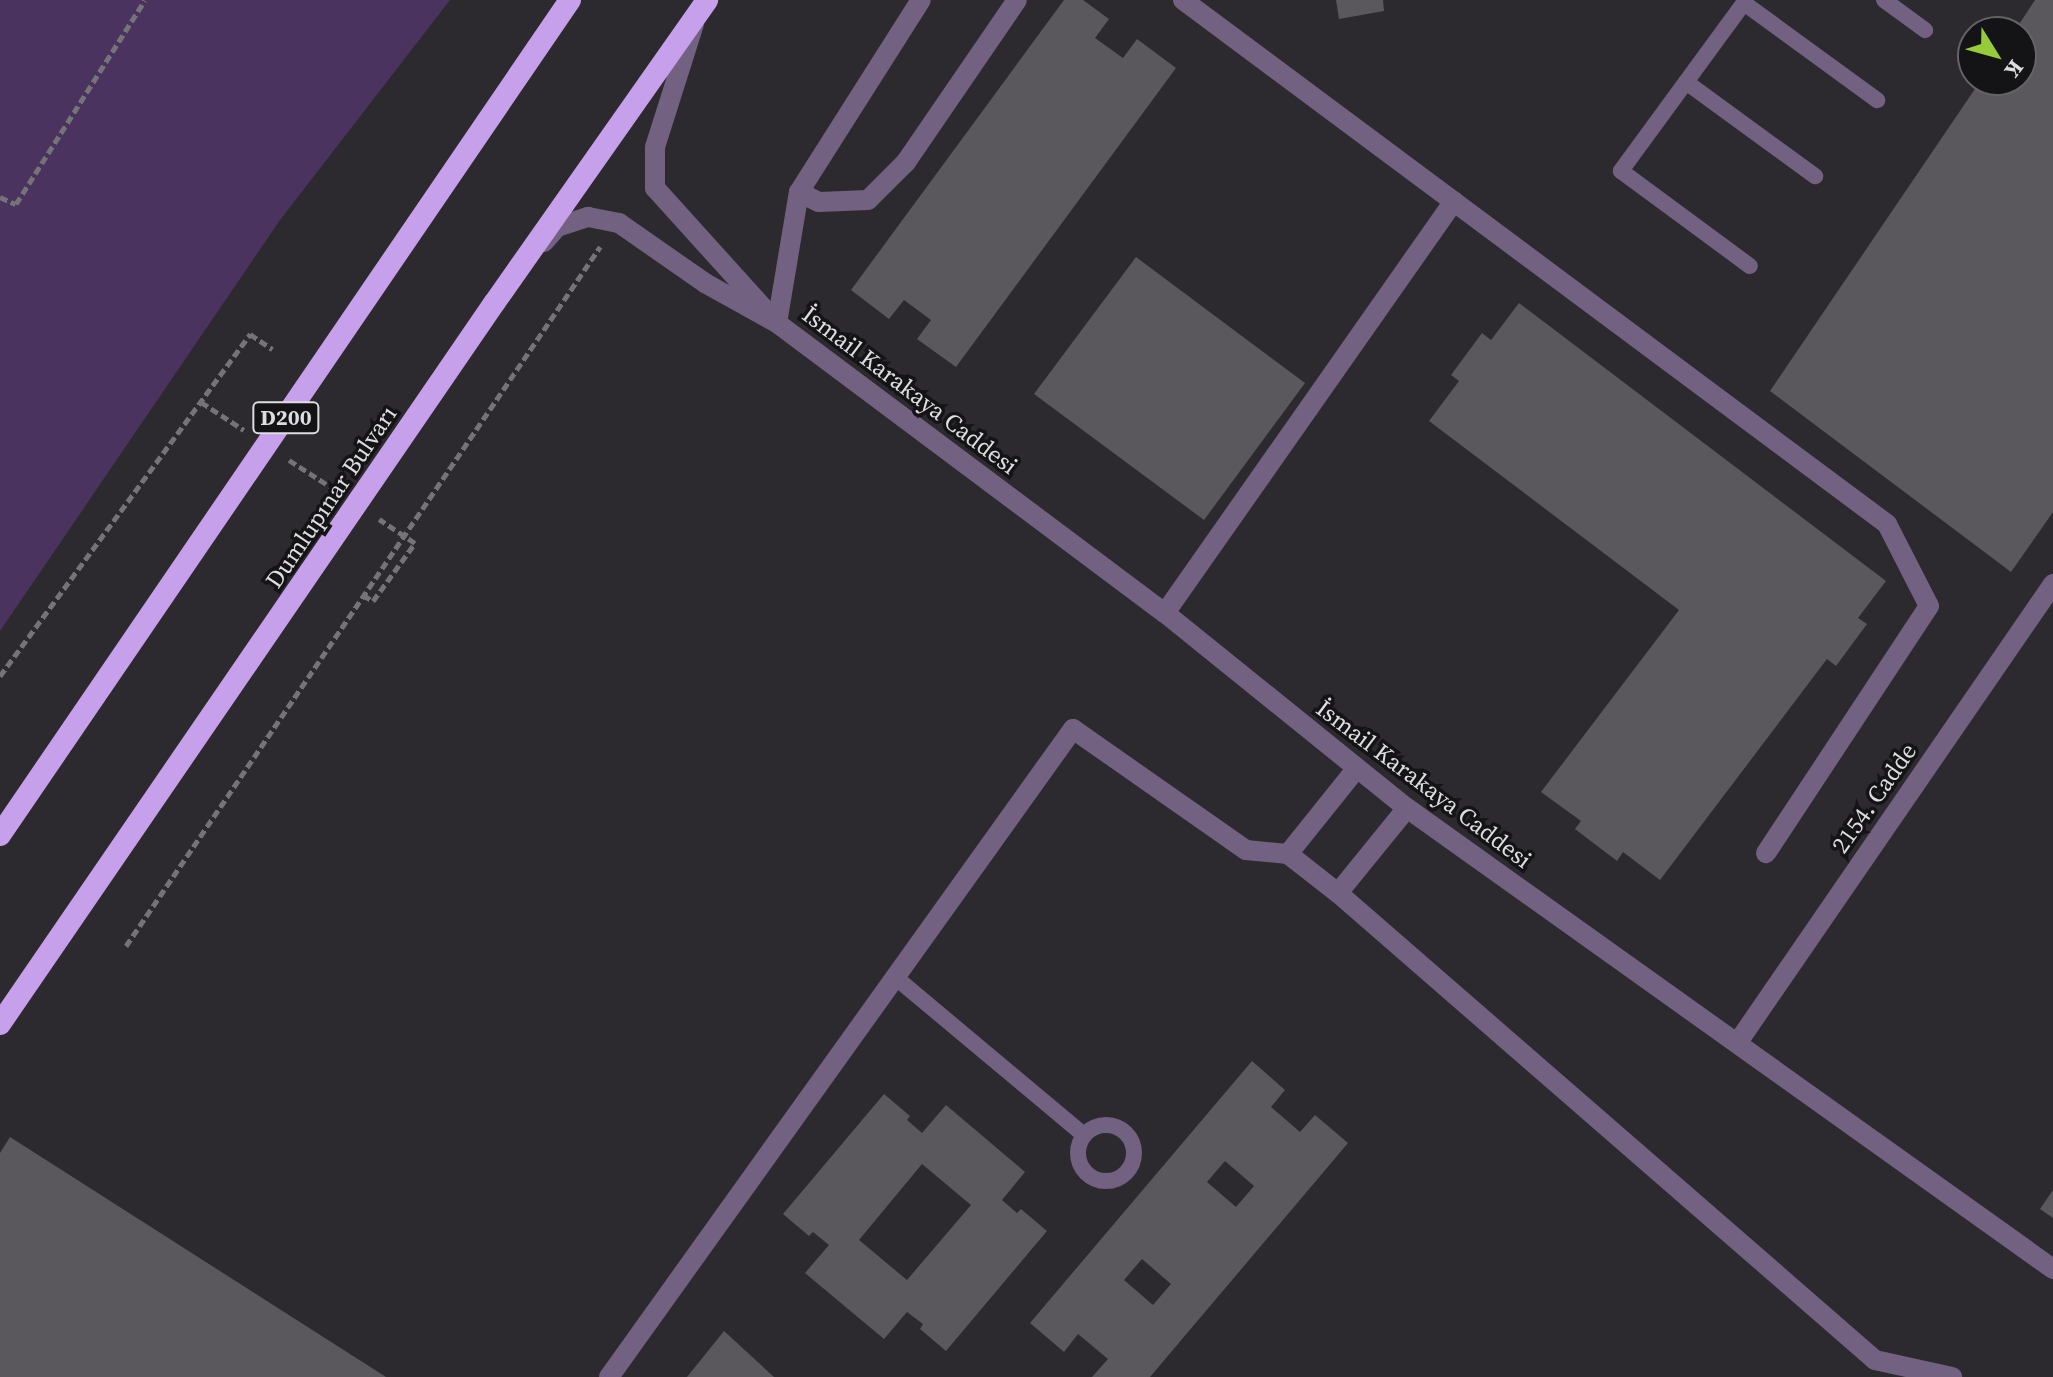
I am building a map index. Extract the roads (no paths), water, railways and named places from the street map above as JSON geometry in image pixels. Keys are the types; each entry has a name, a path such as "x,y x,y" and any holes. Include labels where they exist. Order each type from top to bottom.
{"highway":[{"name":"D200","path":"0,835 570,0"},
{"name":"Dumlupınar Bulvarı","path":"0,1024 495,302 702,8"}],"street":[{"path":"777,323 799,192 921,0"},
{"path":"799,192 819,202 868,200 906,162 1017,0"},
{"path":"1183,0 1887,524 1929,606 1766,853"},
{"name":"İsmail Karakaya Caddesi","path":"702,8 655,147 655,188 777,323"},
{"path":"1165,613 1454,201"},
{"name":"İsmail Karakaya Caddesi","path":"495,302 557,227 588,217 619,223 705,283 777,323 1165,613 1407,808 2053,1269"},
{"name":"2154. Cadde","path":"1738,1042 2053,584"},
{"path":"609,1377 1073,729 1246,850 1288,854 1338,893 1875,1360 1952,1377"},
{"path":"1288,854 1356,769"},
{"path":"1338,893 1407,808"}],"lane":[{"path":"1884,0 1925,30"},
{"path":"1750,266 1621,171 1745,1 1877,100"},
{"path":"1686,82 1815,176"},
{"path":"895,977 1084,1135"}]}
